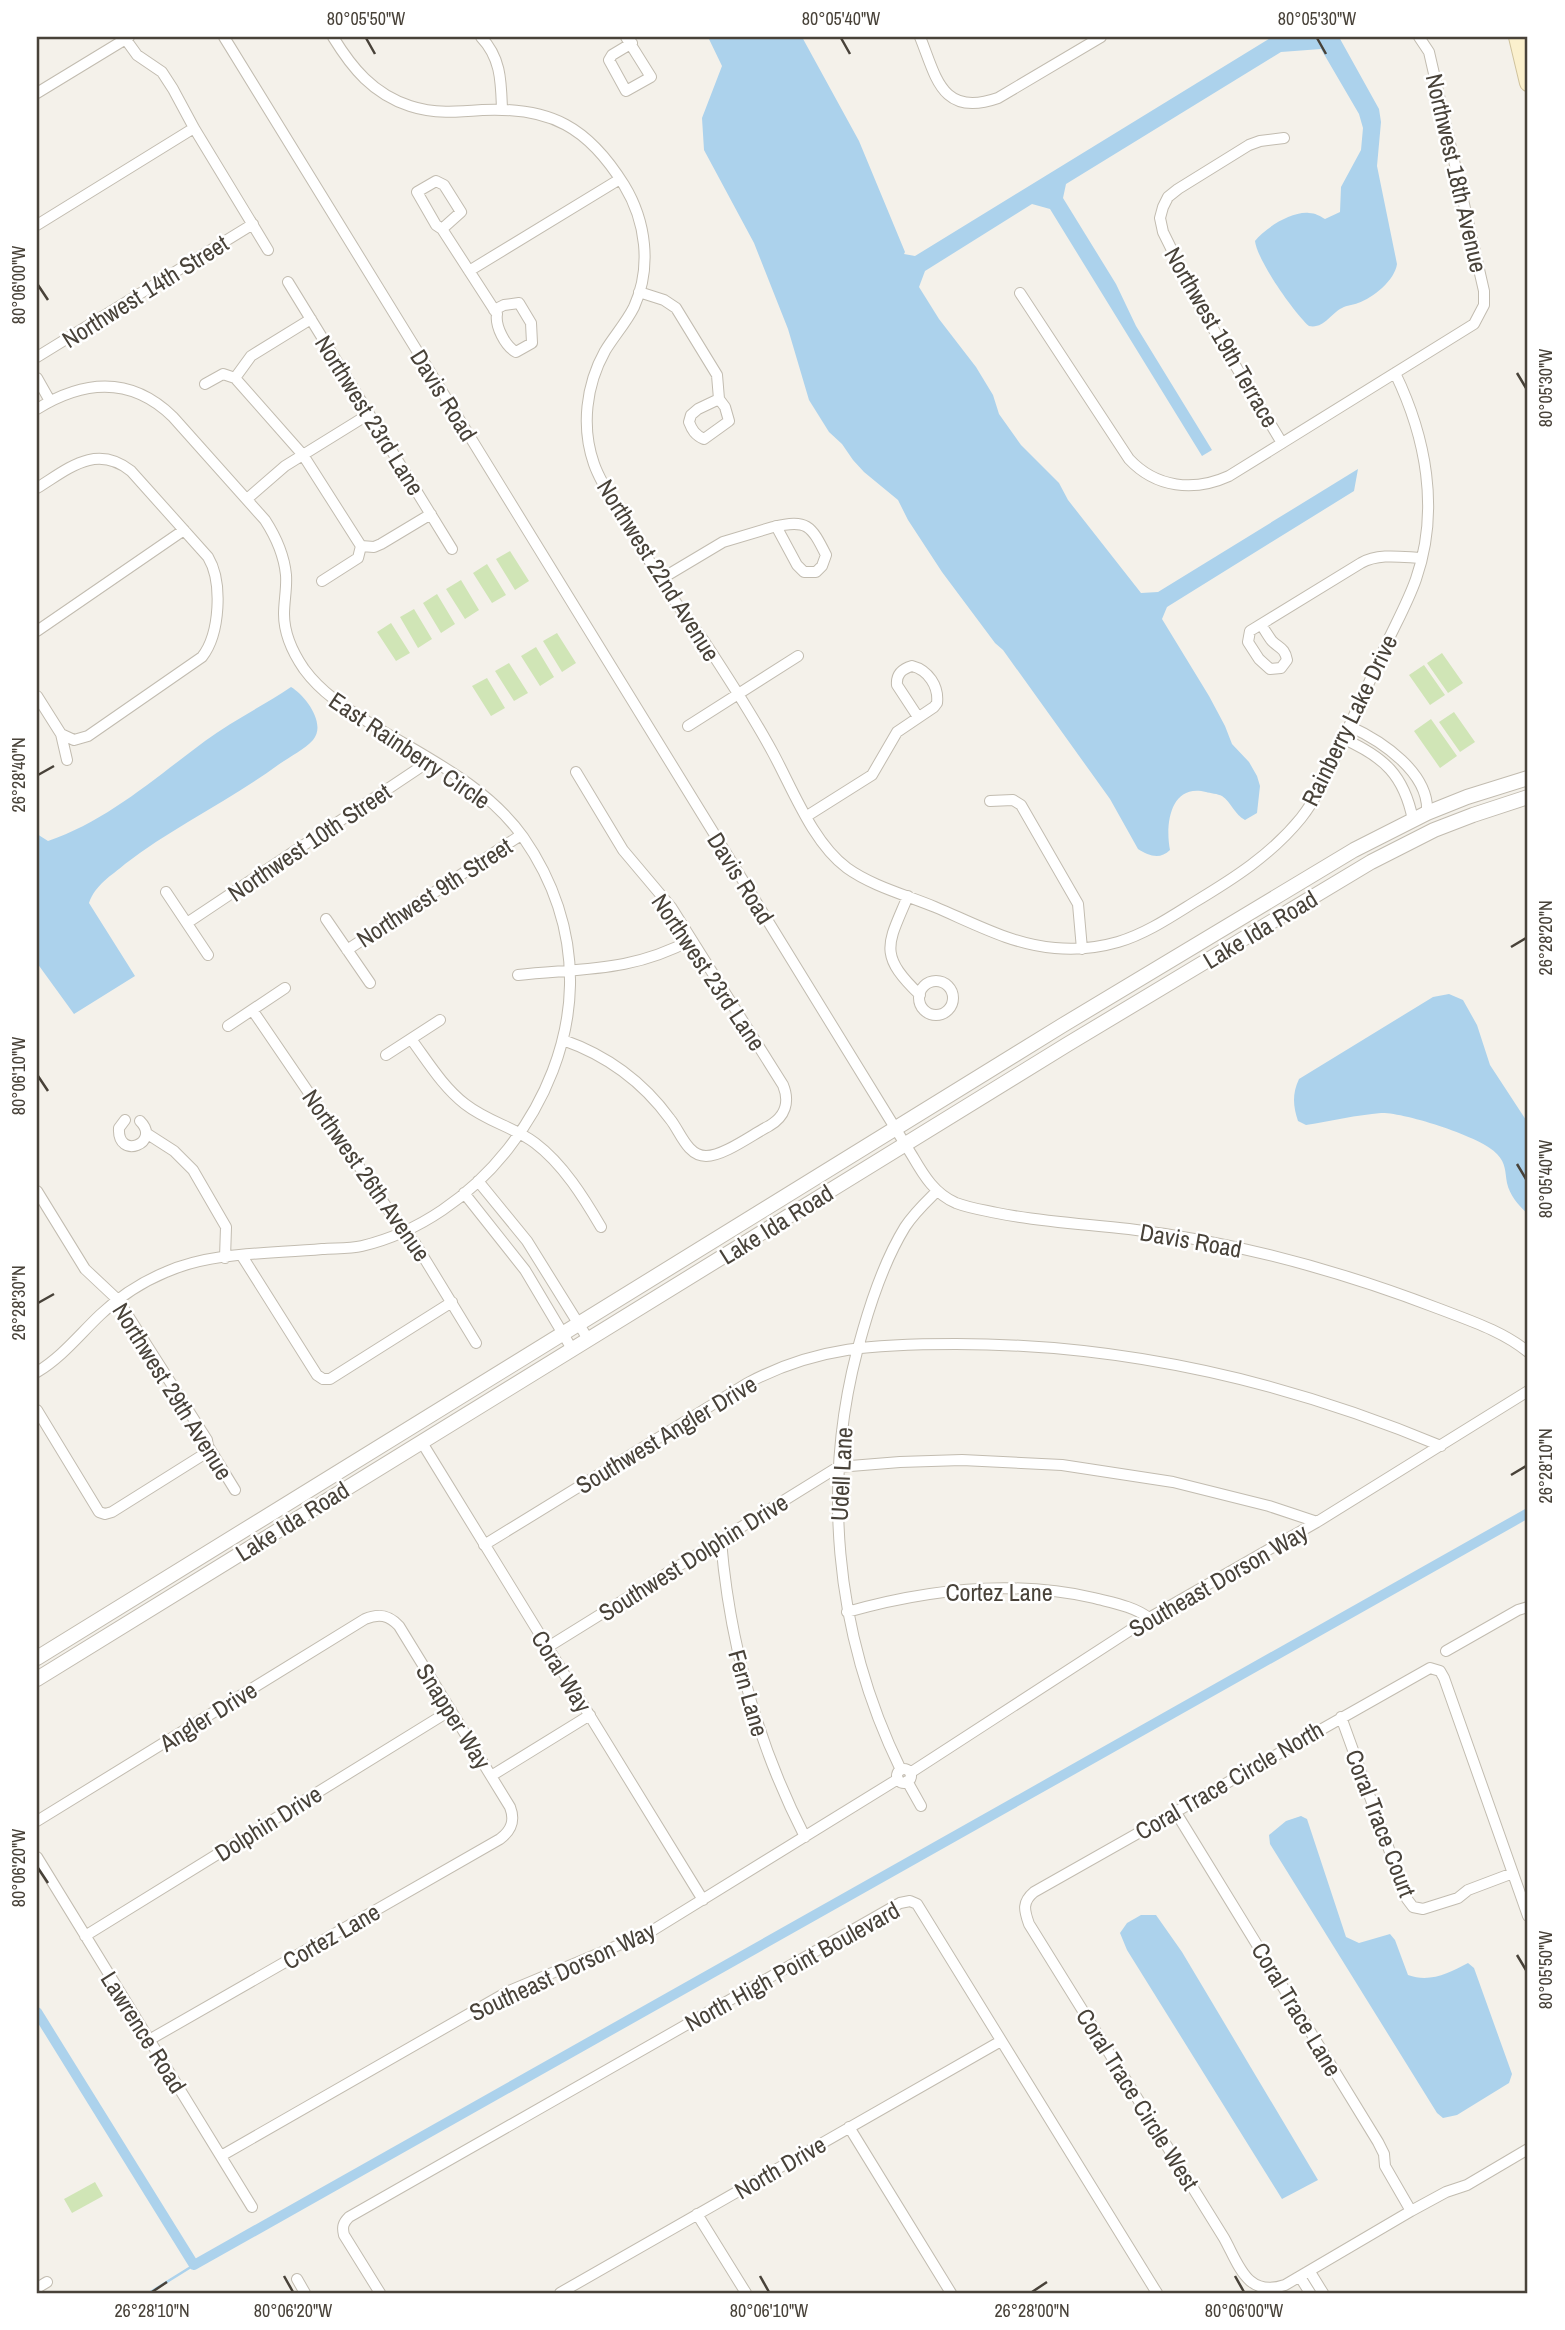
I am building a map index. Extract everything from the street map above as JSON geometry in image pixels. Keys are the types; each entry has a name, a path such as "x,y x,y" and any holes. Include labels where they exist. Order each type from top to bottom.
{"main road":[{"path":"1517,37 1528,83"}],"street":[{"path":"37,93 126,37 137,55 162,72 268,250"},
{"name":"Davis Road","path":"224,37 895,1129 937,1191 956,1203 991,1212 1052,1222 1150,1232 1285,1259 1368,1283 1455,1315 1495,1332 1528,1352"},
{"name":"Northwest 22nd Avenue","path":"333,37 357,72 382,93 397,101 413,107 446,112 502,109 533,112 565,123 592,142 609,161 636,208 643,233 645,259 639,292 626,321 606,350 595,373 588,399 587,434 590,451 603,484 661,579 738,695 827,848 847,868 908,896 1031,945 1083,949"},
{"path":"481,37 491,47 498,63 502,109"},
{"path":"920,37 936,81 946,92 958,100 982,103 998,98 1101,37"},
{"name":"Northwest 18th Avenue","path":"1395,373 1474,324 1482,312 1484,291 1429,52 1419,37"},
{"path":"37,225 194,128"},
{"name":"Northwest 19th Terrace","path":"1282,443 1200,307 1163,232 1160,218 1168,197 1178,189 1249,145 1284,138"},
{"path":"469,271 620,178"},
{"path":"442,229 461,212 444,185 436,181 417,192 436,225 442,229 494,310 497,314 496,322 510,348 516,352 532,343 531,323 519,303 504,305 494,310"},
{"name":"Northwest 14th Street","path":"37,357 253,224"},
{"name":"Northwest 23rd Lane","path":"288,282 452,549"},
{"path":"639,292 664,300 676,308 717,375 719,399"},
{"path":"1020,293 1129,459 1144,473 1183,486 1196,486 1229,476 1395,373"},
{"path":"235,378 251,356 311,319"},
{"name":"Rainberry Lake Drive","path":"1083,949 1119,942 1146,931 1253,864 1289,832 1319,793 1416,580 1422,558 1428,496 1423,450 1416,424 1395,373"},
{"path":"205,384 223,374 235,378 303,455 361,546 358,558 322,581"},
{"path":"37,378 50,401"},
{"name":"East Rainberry Circle","path":"37,409 77,389 121,388 143,395 173,416 265,520 280,547 286,577 285,627 294,653 303,667 326,694 340,705 431,760 484,796 521,835 548,879 558,904 565,929 570,970 568,1014 563,1040 545,1089 519,1133 478,1181 464,1193 427,1219 403,1231 360,1246 193,1262 169,1270 146,1281 118,1300 60,1356 37,1372"},
{"path":"247,499 278,471 369,414"},
{"path":"37,488 88,459 111,460 125,466 208,557 216,576 218,591 213,637 207,651 197,662 88,736 74,740 61,734"},
{"path":"361,546 374,547 381,544 431,514"},
{"path":"661,579 723,542 776,526 793,523 808,526 815,533 826,555 822,566 816,572 804,572 797,565 776,526"},
{"path":"37,631 184,530"},
{"path":"1261,625 1368,559 1422,558"},
{"path":"688,726 798,656"},
{"path":"807,816 872,775 892,738 934,707 938,696 936,687 922,669 912,666 900,672 897,685 918,717"},
{"path":"37,696 61,734 67,760"},
{"path":"1349,726 1377,740 1395,755 1417,779 1426,794 1427,813 1417,829 1393,849"},
{"path":"1344,738 1371,751 1394,775 1408,796 1413,820"},
{"name":"Northwest 10th Street","path":"187,923 431,760"},
{"name":"Northwest 23rd Lane","path":"563,1040 594,1054 636,1082 671,1119 694,1152 709,1156 719,1153 775,1122 784,1112 786,1105 783,1085 671,907 623,850 576,772"},
{"name":"Lake Ida Road","path":"37,1658 895,1129 1354,850 1427,813 1528,778"},
{"name":"Lake Ida Road","path":"37,1679 1146,997 1393,849 1473,814 1528,797"},
{"path":"990,801 1013,800 1021,805 1075,897 1080,912 1083,949"},
{"name":"Northwest 9th Street","path":"347,950 521,835"},
{"path":"166,892 208,955"},
{"path":"908,896 890,938 889,952 907,983 919,995"},
{"name":"Northwest 9th Street","path":"326,919 370,983"},
{"path":"518,975 612,968 660,955 691,940"},
{"path":"1146,997 1146,988 1161,966"},
{"path":"228,1026 285,988"},
{"name":"Northwest 26th Avenue","path":"253,1011 403,1231 415,1243 476,1343"},
{"path":"386,1055 440,1020"},
{"path":"411,1039 439,1078 459,1099 482,1116 536,1144 581,1195 601,1227"},
{"path":"125,1120 118,1133 124,1144 136,1146 144,1141 146,1133"},
{"path":"140,1121 146,1133 174,1150 193,1170 226,1227 225,1258"},
{"path":"478,1181 527,1241 588,1339"},
{"name":"Northwest 29th Avenue","path":"37,1191 85,1269 118,1300 235,1490"},
{"name":"Udell Lane","path":"921,1805 904,1776 875,1710 847,1612 838,1539 838,1467 846,1401 858,1348 880,1282 894,1248 917,1211 937,1191"},
{"path":"464,1193 525,1270 572,1349"},
{"path":"242,1256 317,1375 323,1379 330,1379 452,1302"},
{"name":"Southwest Angler Drive","path":"484,1545 770,1371 813,1355 858,1348 933,1344 1012,1345 1090,1351 1152,1360 1217,1372 1306,1395 1441,1446"},
{"name":"Southeast Dorson Way","path":"221,2156 509,1991 643,1936 904,1776 1149,1618 1317,1522 1528,1391"},
{"path":"37,1410 99,1512 105,1514 206,1453 208,1446"},
{"name":"Coral Way","path":"421,1441 704,1900"},
{"path":"838,1467 962,1460 1062,1465 1173,1482 1257,1503 1317,1522"},
{"name":"Southwest Dolphin Drive","path":"548,1647 838,1467"},
{"name":"Fern Lane","path":"721,1541 730,1621 748,1700 775,1776 805,1837"},
{"name":"Cortez Lane","path":"847,1612 921,1593 975,1588 1018,1588 1096,1599 1138,1610 1149,1618"},
{"path":"1446,1651 1528,1607"},
{"name":"Snapper Way","path":"380,1615 387,1616 399,1626 451,1710 510,1807 513,1821 510,1828"},
{"name":"Angler Drive","path":"37,1821 365,1619 380,1615"},
{"name":"Coral Trace Circle North","path":"1025,1901 1034,1892 1425,1669 1436,1669 1444,1678 1513,1873"},
{"name":"Dolphin Drive","path":"85,1936 451,1710"},
{"path":"491,1776 590,1715"},
{"name":"Coral Trace Court","path":"1341,1717 1407,1899 1413,1907 1423,1909 1435,1906 1513,1873"},
{"name":"Coral Trace Lane","path":"1175,1811 1378,2142 1384,2154 1385,2166 1411,2211"},
{"name":"Cortez Lane","path":"149,2040 500,1839 510,1828"},
{"name":"Lawrence Road","path":"37,1857 252,2207"},
{"path":"1513,1873 1528,1916"},
{"name":"North High Point Boulevard","path":"380,2293 344,2235 342,2228 349,2217 900,1903 910,1901 917,1904 1157,2293"},
{"name":"Coral Trace Circle West","path":"1025,1901 1025,1912 1036,1935 1253,2286 1264,2290 1273,2289 1305,2274"},
{"name":"North Drive","path":"559,2293 1001,2041"},
{"path":"849,2127 951,2293"},
{"path":"1305,2274 1411,2211 1446,2192 1467,2185 1528,2148"},
{"path":"697,2214 746,2293"},
{"path":"1305,2274 1310,2293"},
{"path":"1305,2274 1322,2293"},
{"path":"297,2280 305,2293"}],"green space":[{"path":"510,551 529,581 515,590 496,559"},
{"path":"487,564 506,595 492,603 473,573"},
{"path":"461,580 479,610 465,619 446,589"},
{"path":"437,594 455,624 441,633 423,603"},
{"path":"414,609 432,639 418,648 400,617"},
{"path":"391,623 410,653 396,661 377,632"},
{"path":"557,633 576,663 562,672 543,641"},
{"path":"536,647 554,677 540,686 521,656"},
{"path":"1442,653 1463,683 1448,693 1427,663"},
{"path":"509,663 528,693 514,701 495,671"},
{"path":"1424,665 1445,695 1430,705 1409,675"},
{"path":"487,678 505,708 491,716 472,686"},
{"path":"1454,712 1475,742 1460,752 1439,722"},
{"path":"1431,719 1457,756 1440,768 1414,731"},
{"path":"95,2182 103,2196 72,2213 64,2199"}],"water":[{"path":"708,37 802,37 859,141 904,254 915,256 1272,37 1339,37 1379,109 1381,122 1377,166 1397,264 1388,282 1364,301 1342,308 1319,325 1309,326 1277,286 1257,250 1255,241 1272,226 1295,215 1311,213 1325,219 1340,212 1341,187 1361,150 1363,128 1359,114 1321,49 1281,52 1066,184 1063,198 1116,284 1136,326 1212,450 1202,456 1050,209 1032,204 925,271 919,287 939,319 976,367 993,395 999,414 1021,445 1059,483 1068,500 1141,593 1158,592 1358,469 1354,491 1167,607 1162,619 1209,696 1232,744 1249,762 1257,776 1260,786 1257,813 1245,820 1222,796 1194,791 1184,794 1177,800 1170,818 1170,850 1154,856 1138,849 1110,799 1003,650 942,572 898,500 864,472 829,432 809,400 788,329 754,243 704,150 702,118 722,66"},
{"path":"291,687 308,703 316,718 317,733 313,740 259,778 143,851 95,891 89,903 135,976 74,1014 37,963 37,834 48,841 90,822 130,797 215,734"},
{"path":"1449,994 1463,1000 1477,1025 1490,1065 1528,1123 1528,1214 1510,1192 1500,1157 1489,1147 1460,1133 1424,1121 1381,1113 1306,1125 1298,1121 1294,1100 1299,1079 1433,997"},
{"path":"1301,1816 1307,1819 1346,1937 1359,1943 1390,1934 1395,1940 1408,1975 1416,1977 1439,1976 1468,1963 1474,1968 1512,2074 1509,2083 1457,2115 1443,2118 1437,2113 1270,1844 1269,1835 1286,1821"},
{"path":"1141,1915 1156,1915 1182,1952 1318,2180 1282,2199 1127,1950 1120,1933 1127,1923"}],"waterway":[{"path":"37,2012 194,2265 1528,1513"},
{"path":"149,2293 194,2265"}]}
